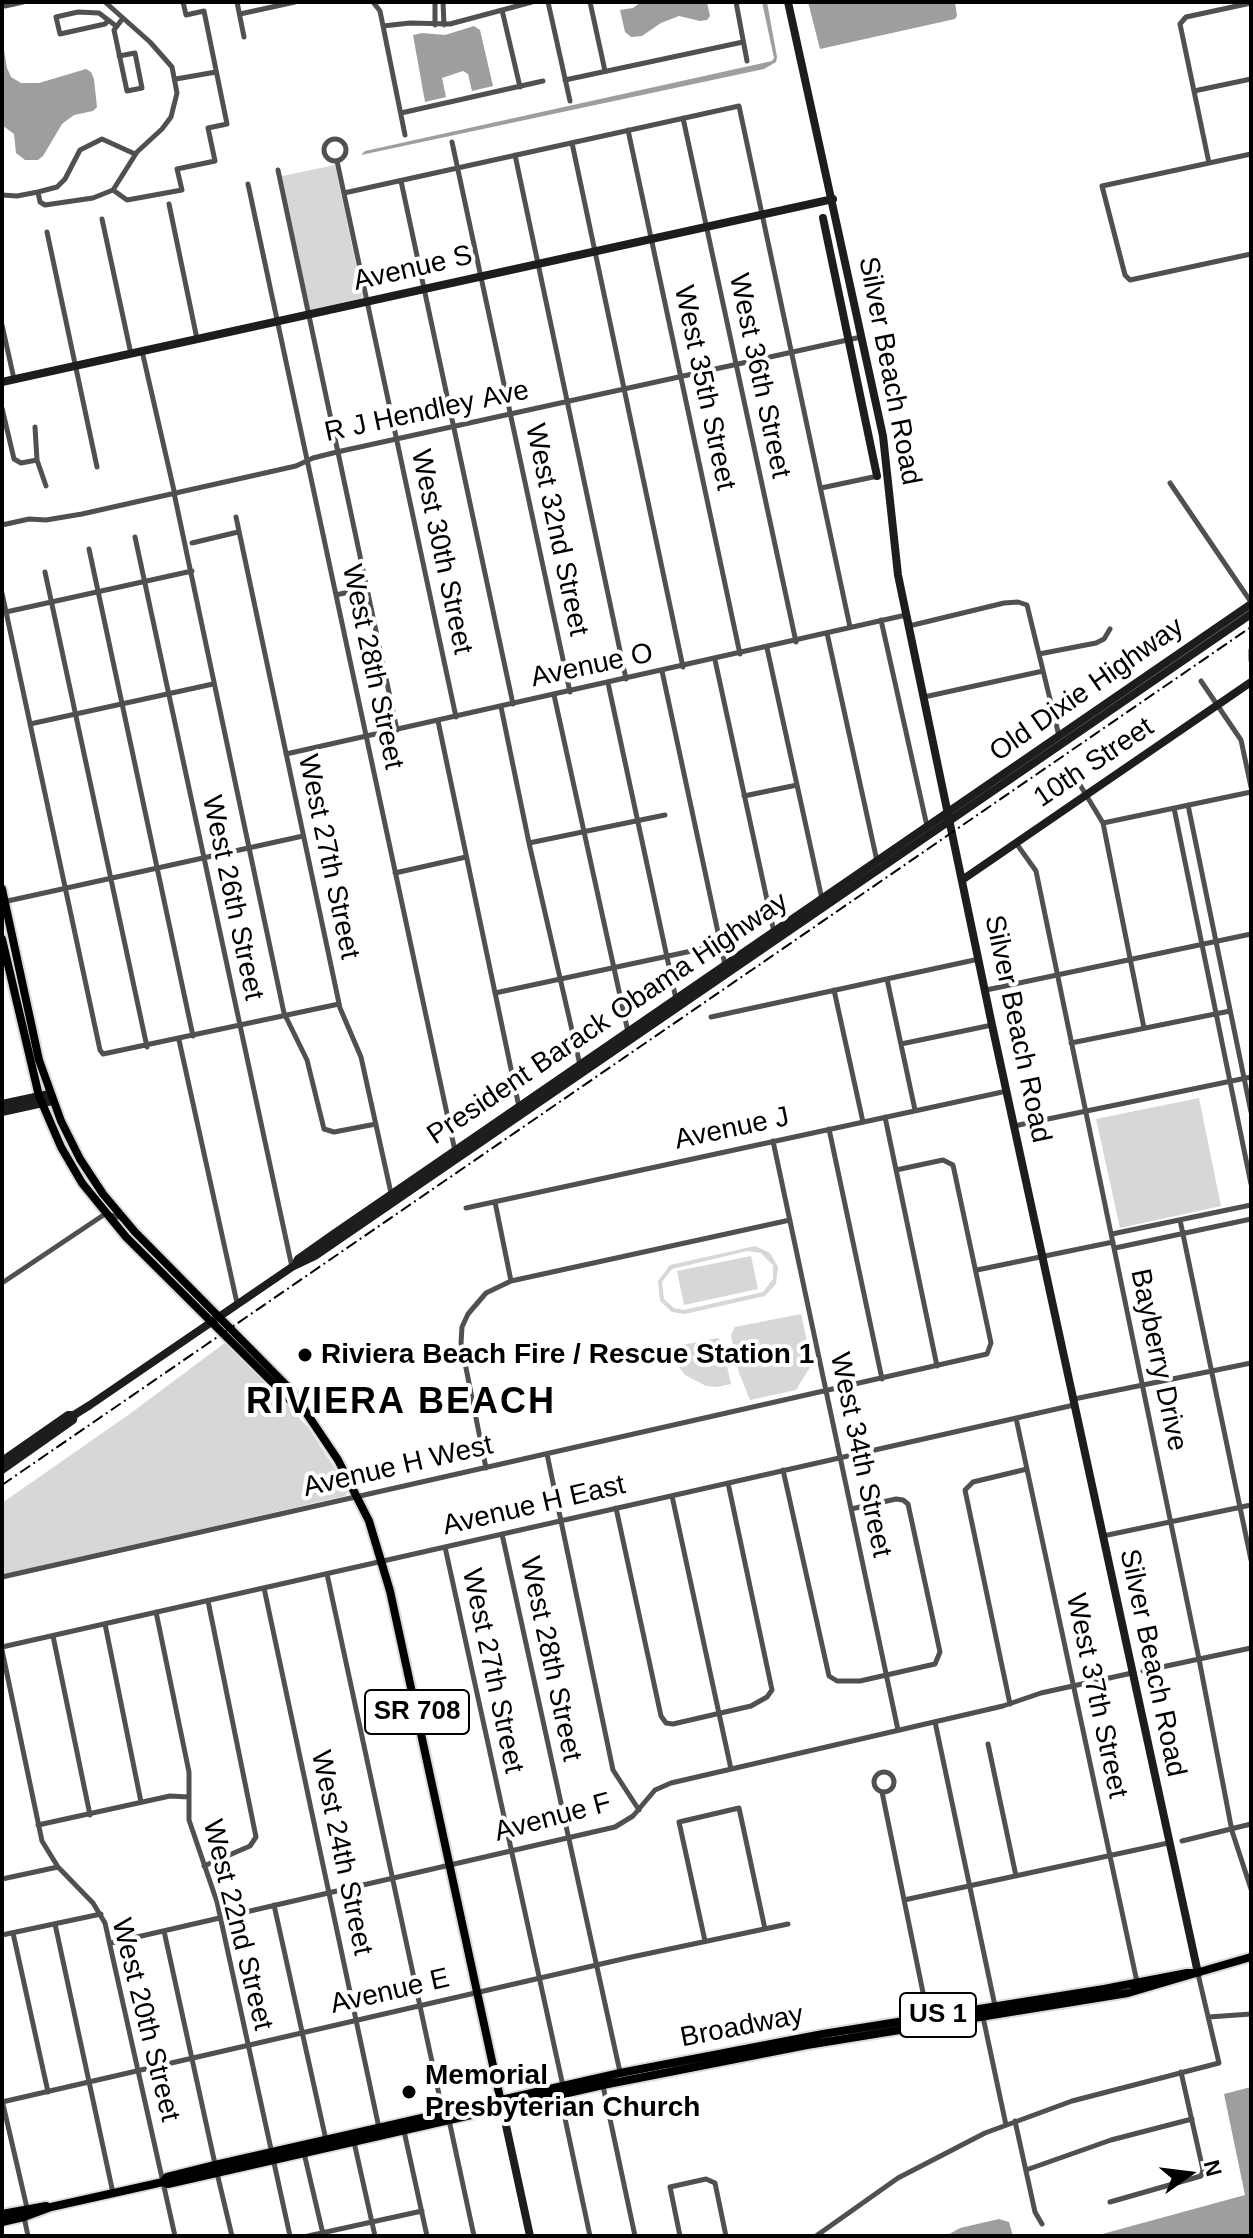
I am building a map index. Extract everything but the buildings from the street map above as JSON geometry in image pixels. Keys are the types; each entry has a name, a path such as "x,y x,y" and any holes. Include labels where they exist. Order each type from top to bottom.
{"main road":[{"name":"SR 708","path":"2,889 34,1039 51,1097 80,1159 103,1194 215,1320"},
{"name":"SR 708","path":"2,939 40,1100 71,1165 105,1214 302,1409 338,1460 358,1497 383,1561 501,2104"},
{"name":"US 1","path":"1197,1973 1251,1957"},
{"name":"Broadway","path":"2,2222 26,2213 163,2182 167,2177 216,2169 326,2140 501,2104 620,2073 805,2037 1197,1973"},
{"name":"Broadway","path":"561,2090 603,2085 807,2045 1128,1993 1197,1973"},
{"path":"1060,2005 1066,1999 1100,1994 1104,1989"},
{"path":"983,2017 995,2007"},
{"path":"603,2085 608,2079 640,2073 645,2068"},
{"name":"Broadway","path":"272,2156 304,2153 354,2142 446,2116"},
{"name":"Broadway","path":"2,2214 26,2213"}],"street":[{"path":"4,2 5,6 23,2"},
{"path":"38,192 40,202 45,205 93,198 113,190 135,154 171,117 176,99 176,79 164,57 105,2"},
{"path":"113,190 127,200 182,190 177,169 215,161 208,128 227,124 204,11 186,15 183,2"},
{"path":"237,2 244,37"},
{"path":"240,14 295,2"},
{"path":"373,2 379,8 405,135"},
{"path":"383,26 402,23 444,25 532,2"},
{"path":"548,2 570,101"},
{"path":"590,2 605,71"},
{"path":"736,2 747,61"},
{"name":"Silver Beach Road","path":"788,2 862,337 889,473 898,575 992,1025 1168,1843 1219,2063 1181,2072"},
{"path":"1209,163 1181,20 1251,3"},
{"path":"435,25 435,5 444,4 444,25"},
{"path":"502,10 520,87"},
{"path":"108,21 60,34 56,17 78,12 99,13 116,26"},
{"path":"119,56 135,53 142,88 127,91 119,56 114,30 123,18"},
{"path":"565,80 743,42"},
{"path":"176,79 216,72"},
{"path":"1194,91 1251,79"},
{"path":"401,113 543,81"},
{"path":"344,193 739,106 850,627"},
{"name":"West 36th Street","path":"683,118 796,642"},
{"name":"West 35th Street","path":"628,130 740,654"},
{"path":"2,195 15,196 57,187 65,179 80,150 102,139 135,154"},
{"path":"332,139 339,139 345,146 345,155 337,161 329,160 324,154 325,144 332,139"},
{"name":"West 32nd Street","path":"452,142 570,692"},
{"path":"572,143 683,667"},
{"path":"1251,154 1102,186 1127,278 1133,280 1251,254"},
{"path":"515,155 626,679"},
{"name":"West 30th Street","path":"337,161 456,717"},
{"path":"278,170 397,730"},
{"path":"401,181 513,704"},
{"name":"West 28th Street","path":"248,184 456,1155"},
{"name":"Avenue S","path":"2,382 833,199"},
{"path":"169,204 197,339"},
{"name":"Silver Beach Road","path":"823,218 877,476"},
{"path":"102,219 131,354"},
{"path":"47,232 97,467"},
{"path":"2,329 14,379"},
{"name":"R J Hendley Ave","path":"2,525 29,519 57,519 308,462 337,452 862,337"},
{"path":"142,351 286,1016 307,1060 324,1129 334,1132 376,1124"},
{"path":"2,408 11,451 17,462 37,460"},
{"path":"35,427 37,460 46,486"},
{"path":"2,453 11,451"},
{"path":"821,488 889,473"},
{"path":"1170,483 1251,603"},
{"name":"West 27th Street","path":"236,517 339,1004 361,1057 392,1198"},
{"path":"192,543 238,532"},
{"name":"West 26th Street","path":"135,537 239,1026 294,1266"},
{"path":"89,549 193,1036"},
{"path":"45,572 147,1047"},
{"path":"6,612 191,572"},
{"path":"336,595 366,588"},
{"path":"2,593 103,1054 339,1004"},
{"path":"909,626 1004,603 1027,605 1060,740"},
{"name":"Old Dixie Highway","path":"1060,740 1251,603"},
{"name":"Old Dixie Highway","path":"949,816 1251,614"},
{"name":"Avenue O","path":"286,754 907,615"},
{"path":"881,620 927,827"},
{"path":"1039,654 1096,643 1104,639 1110,629"},
{"path":"827,633 878,865"},
{"path":"767,648 823,903"},
{"path":"1251,650 1251,660"},
{"path":"715,660 775,936"},
{"path":"662,671 726,970"},
{"path":"924,697 1043,671"},
{"path":"1103,823 1251,790 1241,740 1201,681"},
{"name":"10th Street","path":"962,880 1251,682"},
{"path":"608,683 677,1004"},
{"path":"30,724 214,684"},
{"path":"554,695 629,1036"},
{"path":"501,707 580,1070"},
{"path":"437,721 520,1111"},
{"path":"1071,770 1103,823 1144,1028"},
{"path":"744,796 797,785"},
{"path":"1188,805 1230,1011 1248,1078 1251,1112"},
{"path":"1174,808 1251,1184"},
{"path":"529,843 665,815"},
{"name":"President Barack Obama Highway","path":"878,865 927,827 949,816"},
{"name":"President Barack Obama Highway","path":"2,1461 215,1320 294,1266 298,1259 456,1155 949,816"},
{"path":"3,902 303,836"},
{"name":"Bayberry Drive","path":"1016,843 1036,871 1232,1831 1251,1889"},
{"path":"395,873 466,857"},
{"path":"986,990 1251,934"},
{"path":"495,993 715,946"},
{"path":"711,1017 979,959"},
{"path":"887,978 915,1110"},
{"path":"834,989 863,1122"},
{"path":"1071,1043 1230,1011"},
{"path":"901,1044 992,1025"},
{"path":"179,1040 238,1304"},
{"path":"1014,1126 1248,1078"},
{"name":"Avenue J","path":"466,1208 1007,1091"},
{"path":"2,1112 51,1097"},
{"path":"2,1104 40,1100"},
{"path":"885,1117 937,1366"},
{"path":"829,1129 882,1379"},
{"name":"West 34th Street","path":"773,1141 898,1730"},
{"path":"896,1170 943,1160 953,1165 977,1270 1059,1252 1183,1234 1251,1219"},
{"path":"495,1202 511,1281"},
{"path":"1112,1234 1251,1205"},
{"path":"2,1283 105,1214 125,1220"},
{"path":"486,1468 461,1351 461,1335 468,1314 477,1301 493,1288 511,1281 790,1220"},
{"path":"1180,1220 1251,1560"},
{"name":"Avenue H West","path":"2,1577 984,1355 991,1343 977,1270"},
{"name":"Avenue H East","path":"2,1649 1016,1418 1142,1385 1251,1363"},
{"name":"President Barack Obama Highway","path":"2,1470 73,1420 74,1415"},
{"name":"West 37th Street","path":"1016,1418 1137,1983"},
{"path":"547,1454 613,1770 639,1810"},
{"path":"1010,1704 965,1490 973,1482 1027,1469"},
{"path":"783,1470 829,1676 847,1682 935,1664 940,1652 908,1504 900,1499 851,1509"},
{"path":"616,1508 662,1719 673,1724 719,1714 751,1706 767,1697 772,1690 728,1483"},
{"path":"672,1496 731,1769"},
{"path":"1102,1536 1251,1505"},
{"name":"West 28th Street","path":"502,1534 620,2073"},
{"name":"West 27th Street","path":"445,1547 590,2236"},
{"path":"327,1574 419,2005 474,2236"},
{"name":"West 24th Street","path":"264,1588 379,2128"},
{"path":"204,1866 250,1846 256,1837 208,1600"},
{"name":"West 22nd Street","path":"156,1612 189,1772 189,1820 220,1918 290,2236"},
{"path":"105,1624 141,1802"},
{"path":"53,1636 90,1815"},
{"path":"1143,1671 1251,1648"},
{"name":"West 20th Street","path":"2,1649 45,1848 101,1914 111,1943 175,2236"},
{"name":"Avenue F","path":"111,1943 622,1824 639,1810 650,1795 668,1784 1132,1673"},
{"path":"934,1722 995,2007"},
{"path":"988,1744 1016,1876"},
{"path":"882,1792 888,1792 895,1784 894,1778 886,1771 879,1772 874,1780 876,1788 882,1792 928,2017"},
{"path":"38,1825 170,1796 189,1797"},
{"path":"705,1941 679,1822 739,1808 765,1929"},
{"path":"1182,1841 1251,1824"},
{"path":"904,1900 1168,1843"},
{"path":"2,1879 58,1867"},
{"path":"274,1905 326,2140"},
{"path":"2,1935 101,1914"},
{"path":"55,1924 113,2194"},
{"name":"Avenue E","path":"2,2101 595,1965 788,1924"},
{"path":"164,1931 232,2236"},
{"path":"13,1933 48,2092"},
{"path":"1209,2017 1251,2014"},
{"path":"983,2017 1006,2125"},
{"path":"816,2236 898,2179 1006,2125 1100,2093 1181,2072 1203,2170 1201,2176 1110,2202"},
{"path":"603,2085 635,2236"},
{"path":"2,2101 28,2236"},
{"path":"501,2104 530,2236"},
{"path":"1026,2170 1101,2143 1192,2119"},
{"path":"1015,2121 1035,2212 1042,2224"},
{"path":"404,2130 427,2236"},
{"path":"354,2142 375,2236"},
{"path":"304,2153 323,2234"},
{"path":"680,2236 670,2187 706,2179 712,2180 726,2236"},
{"path":"308,2236 422,2211"}],"shaded area":[{"path":"641,2 707,2 710,16 700,21 679,16 661,23 642,36 631,37 625,32 620,10 633,8"},
{"path":"762,2 767,2 777,57 776,62 764,69 361,155 365,151 772,61 774,58"},
{"path":"808,2 955,2 957,16 955,19 820,49"},
{"path":"474,26 480,30 493,86 472,91 468,74 463,71 442,78 446,97 425,102 413,35 445,35"},
{"path":"2,38 7,68 11,77 21,83 39,83 86,69 94,79 97,107 93,111 74,115 62,124 38,160 25,160 16,153 14,134 2,125"},
{"path":"335,165 363,298 310,310 282,176"},
{"path":"1199,1098 1221,1206 1120,1228 1096,1119"},
{"path":"755,1246 770,1253 778,1267 776,1284 765,1296 685,1314 672,1312 660,1301 658,1281 670,1265","holes":["747,1251 761,1253 773,1265 773,1279 763,1292 684,1310 674,1308 664,1299 662,1282 672,1269"]},
{"path":"751,1256 758,1289 684,1305 677,1271"},
{"path":"801,1314 812,1364 796,1390 750,1400 739,1373 731,1335 735,1327"},
{"path":"717,1338 721,1340 731,1384 706,1386 685,1375 672,1347"},
{"path":"226,1342 308,1427 349,1490 345,1496 2,1575 2,1503"},
{"path":"1251,2087 1251,2236 1095,2236 1245,2195 1224,2094"},
{"path":"999,2219 1009,2222 1013,2236 946,2236 960,2228"}],"railway":[{"path":"2,1485 1251,627"}],"place":[{"name":"Riviera Beach Fire / Rescue Station 1","path":"305,1355"},
{"name":"Memorial Presbyterian Church","path":"409,2092"}],"district":[{"name":"RIVIERA BEACH","path":"401,1403"}]}
